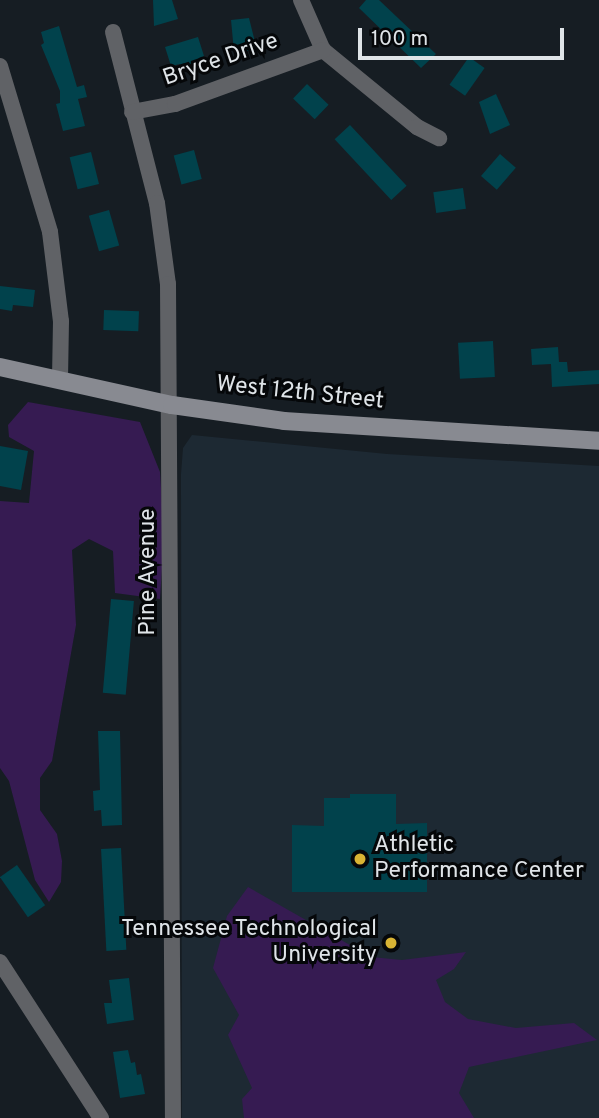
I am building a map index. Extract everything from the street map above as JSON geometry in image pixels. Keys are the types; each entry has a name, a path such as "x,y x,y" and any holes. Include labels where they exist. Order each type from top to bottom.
{"main road":[{"name":"West 12th Street","path":"0,367 172,404 284,421 599,441"}],"street":[{"path":"301,0 323,50 416,127 439,138"},
{"name":"Pine Avenue","path":"113,32 157,204 168,284 172,404 173,1118"},
{"name":"Bryce Drive","path":"132,111 174,104 323,50"},
{"path":"0,66 50,232 61,321 60,380"},
{"path":"0,962 100,1118"}],"shaded area":[{"path":"28,402 140,422 160,472 164,536 160,599 115,593 113,551 89,539 72,550 76,625 52,761 40,778 40,810 57,834 62,861 61,882 49,902 35,880 9,781 0,768 0,501 29,503 34,451 9,437 8,425"},
{"name":"Tennessee Technological University","path":"192,435 387,454 599,466 599,1118 182,1118 181,474 183,448"},
{"path":"248,887 371,957 402,960 466,952 454,969 436,980 445,1002 468,1019 516,1028 574,1023 597,1040 469,1067 459,1093 474,1118 244,1118 242,1099 252,1088 228,1035 239,1015 213,968 227,916"}],"building":[{"path":"153,0 172,0 178,19 154,26"},
{"path":"366,0 379,0 436,54 421,68 359,8"},
{"path":"249,18 257,50 234,52 231,20"},
{"path":"59,26 77,87 84,85 87,97 78,99 85,126 63,131 56,104 60,103 60,91 41,45 44,43 41,32"},
{"path":"198,37 204,56 182,69 180,64 171,66 165,47"},
{"path":"469,57 485,68 465,96 449,85"},
{"path":"307,84 329,105 315,119 293,98"},
{"path":"496,94 510,125 490,134 479,102"},
{"path":"350,125 407,186 391,200 335,139"},
{"path":"194,150 202,179 181,184 174,155"},
{"path":"91,152 99,184 78,189 70,157"},
{"path":"500,154 516,168 497,190 481,176"},
{"path":"463,188 466,209 436,213 433,192"},
{"path":"109,210 119,246 99,251 89,216"},
{"path":"0,286 35,290 33,307 13,305 12,311 0,309"},
{"path":"104,310 139,311 138,331 103,330"},
{"path":"493,341 495,377 460,379 458,343"},
{"path":"558,347 559,362 567,362 568,372 599,370 599,384 552,387 551,364 532,365 531,349"},
{"path":"0,446 28,451 21,490 0,486"},
{"path":"111,599 134,601 126,695 103,693"},
{"path":"98,731 120,731 122,825 102,826 101,810 94,811 93,791 100,790"},
{"name":"Athletic Performance Center","path":"350,794 396,794 396,824 427,823 427,892 292,892 292,825 324,826 324,798 350,798"},
{"path":"121,848 126,950 106,951 101,849"},
{"path":"17,865 45,905 28,917 0,877"},
{"path":"129,978 134,1020 107,1024 104,1003 112,1003 109,980"},
{"path":"128,1050 131,1063 135,1062 137,1075 141,1074 145,1094 120,1098 113,1052"}],"place":[{"name":"Athletic Performance Center","path":"360,859"},
{"name":"Tennessee Technological University","path":"391,943"}]}
